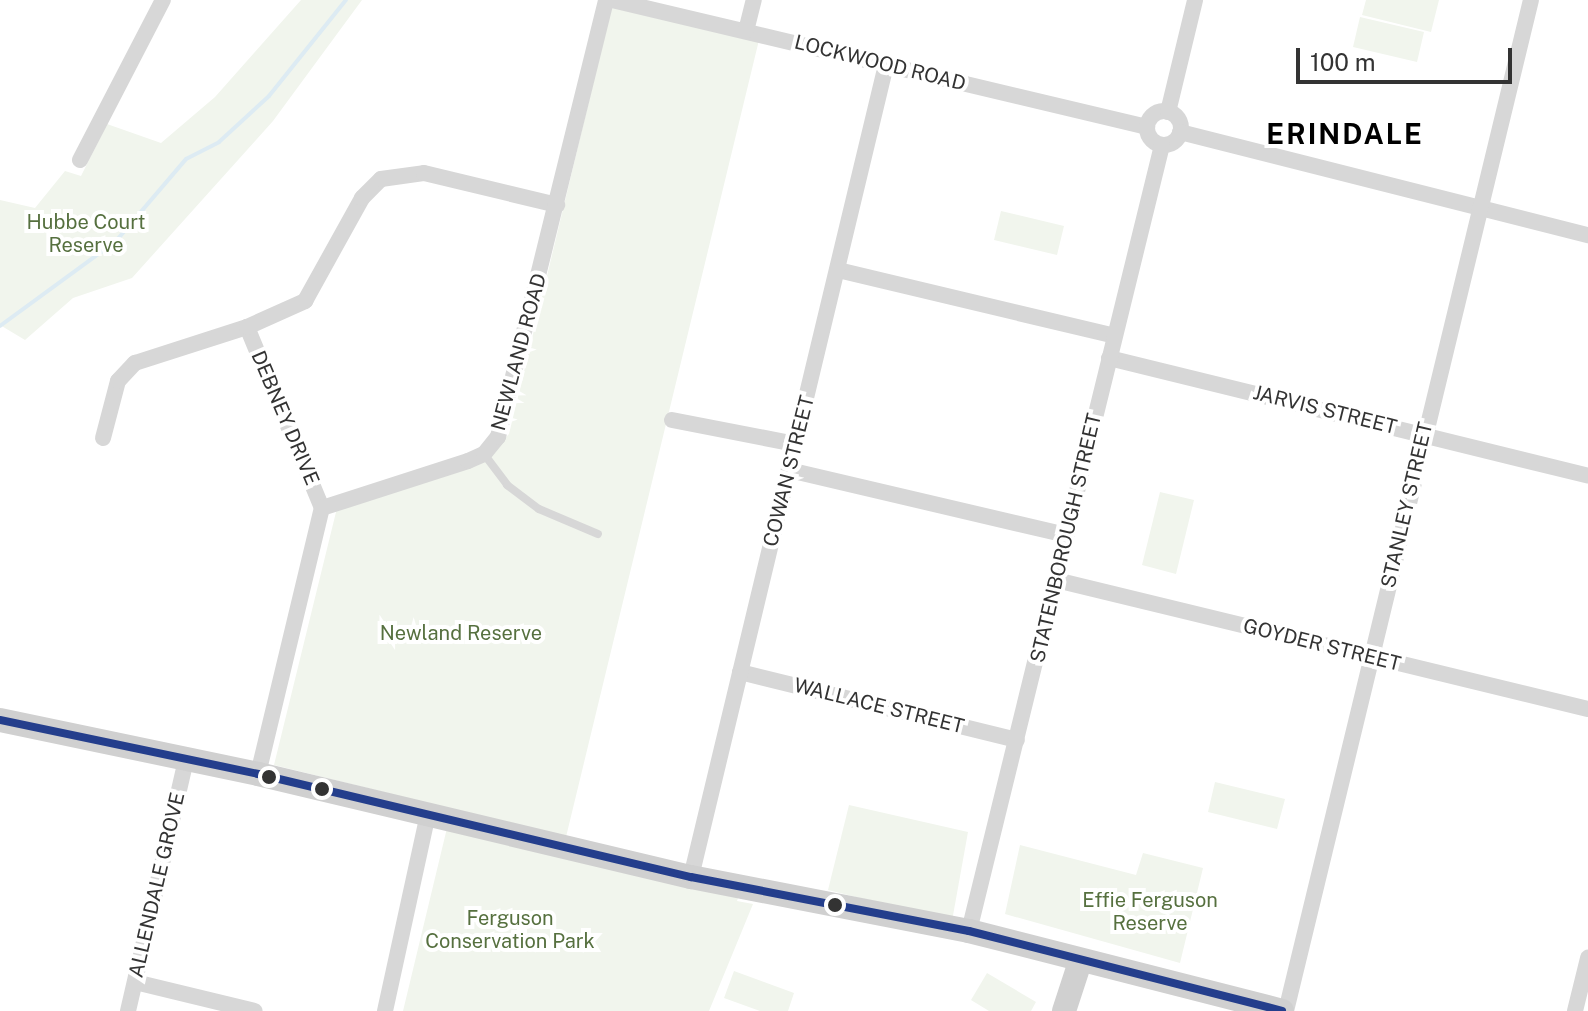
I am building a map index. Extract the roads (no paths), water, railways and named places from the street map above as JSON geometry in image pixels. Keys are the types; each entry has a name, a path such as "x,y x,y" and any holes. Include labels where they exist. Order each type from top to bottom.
{"main road":[{"path":"0,720 258,774 691,877 969,931 1080,962 1284,1011"},
{"path":"1064,1011 1080,962"}],"street":[{"path":"80,160 163,0"},
{"name":"LOCKWOOD ROAD","path":"609,0 1147,127"},
{"name":"NEWLAND ROAD","path":"322,508 484,454 505,418 609,0"},
{"path":"746,31 754,0"},
{"path":"1168,112 1195,0"},
{"name":"STANLEY STREET","path":"1284,1011 1531,0"},
{"name":"COWAN STREET","path":"691,877 886,65"},
{"path":"1168,112 1180,122 1180,132 1175,141 1162,145 1153,141 1147,127 1154,115 1168,112"},
{"path":"1180,132 1588,235"},
{"name":"STATENBOROUGH STREET","path":"969,931 1162,145"},
{"path":"103,438 118,381 135,363 247,327 305,301 362,198 381,179 424,173 557,205"},
{"path":"838,270 1114,336"},
{"name":"DEBNEY DRIVE","path":"247,327 322,508"},
{"name":"JARVIS STREET","path":"1109,358 1588,476"},
{"path":"672,420 795,444"},
{"path":"789,470 1066,535"},
{"path":"258,774 322,508"},
{"name":"GOYDER STREET","path":"1056,580 1588,709"},
{"name":"WALLACE STREET","path":"740,672 1017,740"},
{"name":"ALLENDALE GROVE","path":"128,1011 186,759"},
{"path":"385,1011 428,814"},
{"path":"1575,1011 1588,958"},
{"path":"135,982 255,1011"}],"lane":[{"path":"484,454 507,485 539,509 598,534"}],"waterway":[{"path":"0,326 116,241 186,159 219,142 269,96 346,0"}],"district":[{"name":"ERINDALE","path":"1345,134"}],"park label":[{"name":"Hubbe Court Reserve","path":"86,234"},
{"name":"Newland Reserve","path":"461,633"},
{"name":"Effie Ferguson Reserve","path":"1150,912"},
{"name":"Ferguson Conservation Park","path":"510,930"}]}
